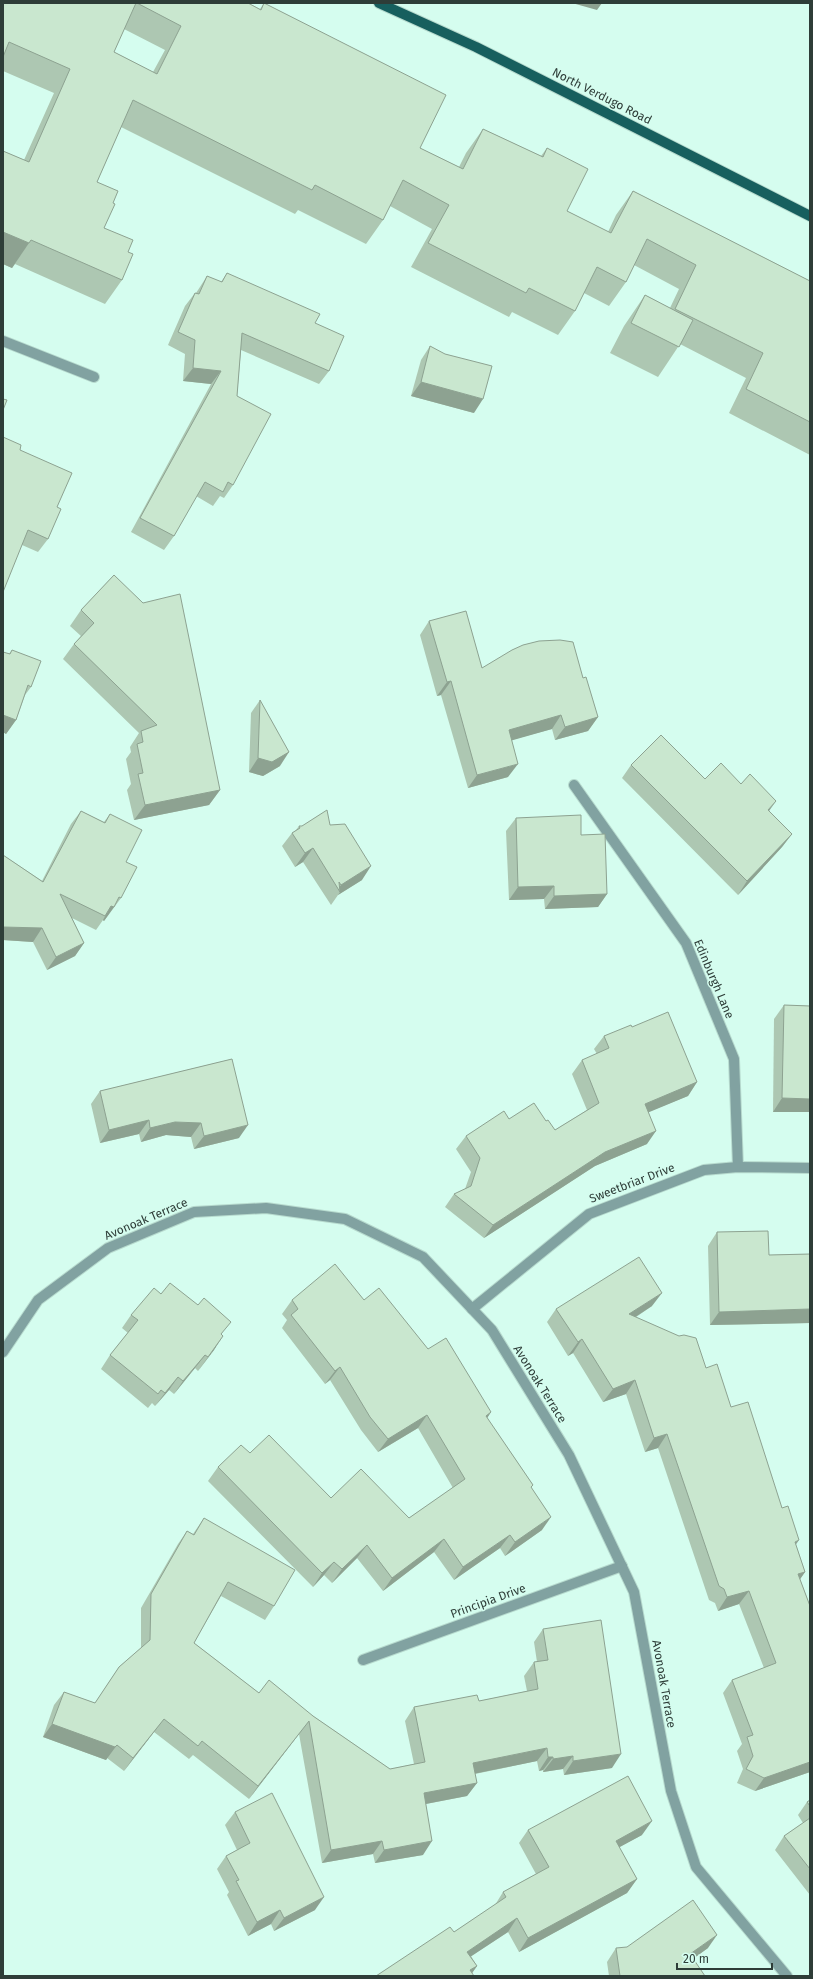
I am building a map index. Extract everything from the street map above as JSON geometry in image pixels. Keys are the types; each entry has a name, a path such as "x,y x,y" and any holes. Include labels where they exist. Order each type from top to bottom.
{"main road":[{"name":"North Verdugo Road","path":"380,3 476,47 810,216"}],"street":[{"path":"3,341 94,378"},
{"name":"Edinburgh Lane","path":"574,785 686,943 734,1059 738,1167"},
{"name":"Sweetbriar Drive","path":"472,1309 589,1214 704,1170 738,1167 810,1168"},
{"name":"Avonoak Terrace","path":"3,1352 38,1300 108,1248 194,1212 266,1208 344,1219 423,1257 492,1330 569,1455 634,1592 671,1791 696,1867 787,1976"},
{"name":"Principia Drive","path":"363,1660 622,1566"}],"building":[{"path":"3,3 136,3 114,52 157,74 181,26 137,3 248,3 261,10 264,3 446,95 420,148 463,169 483,129 543,157 547,148 588,169 567,211 611,233 633,191 810,281 810,422 746,389 763,353 675,309 696,265 647,239 626,282 597,267 575,311 529,288 526,293 428,243 449,205 403,180 383,220 315,185 312,190 133,100 97,182 118,191 113,203 115,204 104,228 133,240 128,252 133,254 122,280 31,240 29,243 3,232 3,151 29,162 70,69 9,42 3,57"},
{"path":"227,273 320,314 315,323 344,336 329,371 242,333 237,396 271,414 233,485 228,482 223,492 205,482 174,536 140,518 221,371 193,368 195,340 178,332 195,293 199,294 207,276 222,282"},
{"path":"645,295 693,320 679,347 631,323"},
{"path":"430,346 445,354 492,366 483,399 421,382"},
{"path":"3,399 7,400 3,410"},
{"path":"3,437 21,445 20,450 72,473 57,507 61,509 48,539 28,530 3,592"},
{"path":"114,575 143,603 180,594 220,790 145,805 138,774 143,773 137,744 143,742 141,731 157,725 74,644 94,623 81,610"},
{"path":"466,611 482,668 523,645 539,641 560,640 573,642 583,678 586,677 598,717 565,727 561,715 509,730 518,764 477,775 451,681 447,682 429,621"},
{"path":"12,650 41,661 31,687 28,685 16,720 3,715 3,652 10,654"},
{"path":"260,700 289,752 272,762 258,758"},
{"path":"661,735 705,779 721,763 741,784 750,774 776,801 768,810 792,834 747,881 631,765"},
{"path":"327,810 330,825 345,824 371,866 341,885 339,882 340,892 313,848 305,853 292,833 300,828 299,826 302,826"},
{"path":"81,811 105,823 110,814 142,830 126,862 137,867 121,898 119,897 114,907 111,906 105,916 60,894 84,943 56,957 42,928 3,927 3,855 43,882"},
{"path":"581,815 581,835 605,834 607,894 554,896 554,886 518,887 516,818"},
{"path":"784,1005 810,1006 810,1099 782,1098"},
{"path":"668,1012 697,1082 645,1104 656,1131 605,1152 493,1225 454,1194 471,1186 480,1158 466,1136 504,1111 509,1119 534,1103 546,1121 548,1120 555,1130 599,1103 582,1060 609,1048 604,1036 631,1025 632,1027"},
{"path":"232,1059 248,1125 204,1136 201,1123 175,1122 150,1128 149,1120 109,1130 100,1091"},
{"path":"768,1231 769,1255 810,1254 810,1309 719,1312 717,1232"},
{"path":"639,1257 662,1293 629,1314 679,1336 684,1335 696,1338 706,1368 717,1364 731,1407 748,1402 782,1508 788,1506 799,1540 795,1542 805,1572 798,1574 810,1606 810,1762 764,1778 746,1769 753,1756 747,1737 753,1735 732,1680 776,1663 749,1591 727,1597 724,1589 719,1586 667,1434 654,1438 635,1380 613,1389 582,1339 578,1342 556,1309"},
{"path":"335,1264 364,1300 379,1288 428,1349 446,1338 491,1412 486,1416 533,1485 531,1487 551,1517 515,1542 510,1535 463,1567 444,1539 392,1578 367,1545 342,1569 334,1562 322,1573 218,1467 241,1445 250,1453 269,1435 331,1498 361,1469 409,1518 465,1479 427,1415 388,1439 370,1417 340,1367 335,1371 291,1315 298,1309 292,1300"},
{"path":"170,1283 198,1305 204,1298 231,1322 221,1334 223,1336 208,1357 205,1355 183,1381 178,1377 165,1393 161,1390 158,1394 110,1355 138,1320 131,1315 154,1288 161,1294"},
{"path":"204,1518 295,1570 274,1606 228,1582 194,1643 259,1693 269,1680 313,1716 390,1769 425,1762 414,1707 477,1695 479,1701 538,1689 534,1662 548,1660 543,1629 601,1620 621,1754 573,1761 573,1756 553,1759 553,1757 548,1757 547,1748 473,1763 477,1783 424,1793 432,1841 384,1850 382,1841 331,1850 309,1721 258,1786 202,1741 198,1746 164,1719 133,1758 117,1745 115,1747 52,1724 64,1692 95,1703 119,1667 150,1640 151,1594 187,1531 194,1535"},
{"path":"628,1776 652,1821 616,1841 637,1879 528,1938 517,1918 467,1952 477,1966 470,1970 474,1976 376,1976 450,1927 454,1932 506,1897 503,1892 549,1867 528,1830"},
{"path":"272,1793 324,1897 284,1918 280,1910 257,1922 236,1881 239,1880 226,1856 250,1843 235,1812"},
{"path":"810,1818 810,1869 784,1836"},
{"path":"693,1900 717,1935 690,1954 705,1976 620,1976 616,1948 627,1947"}]}
